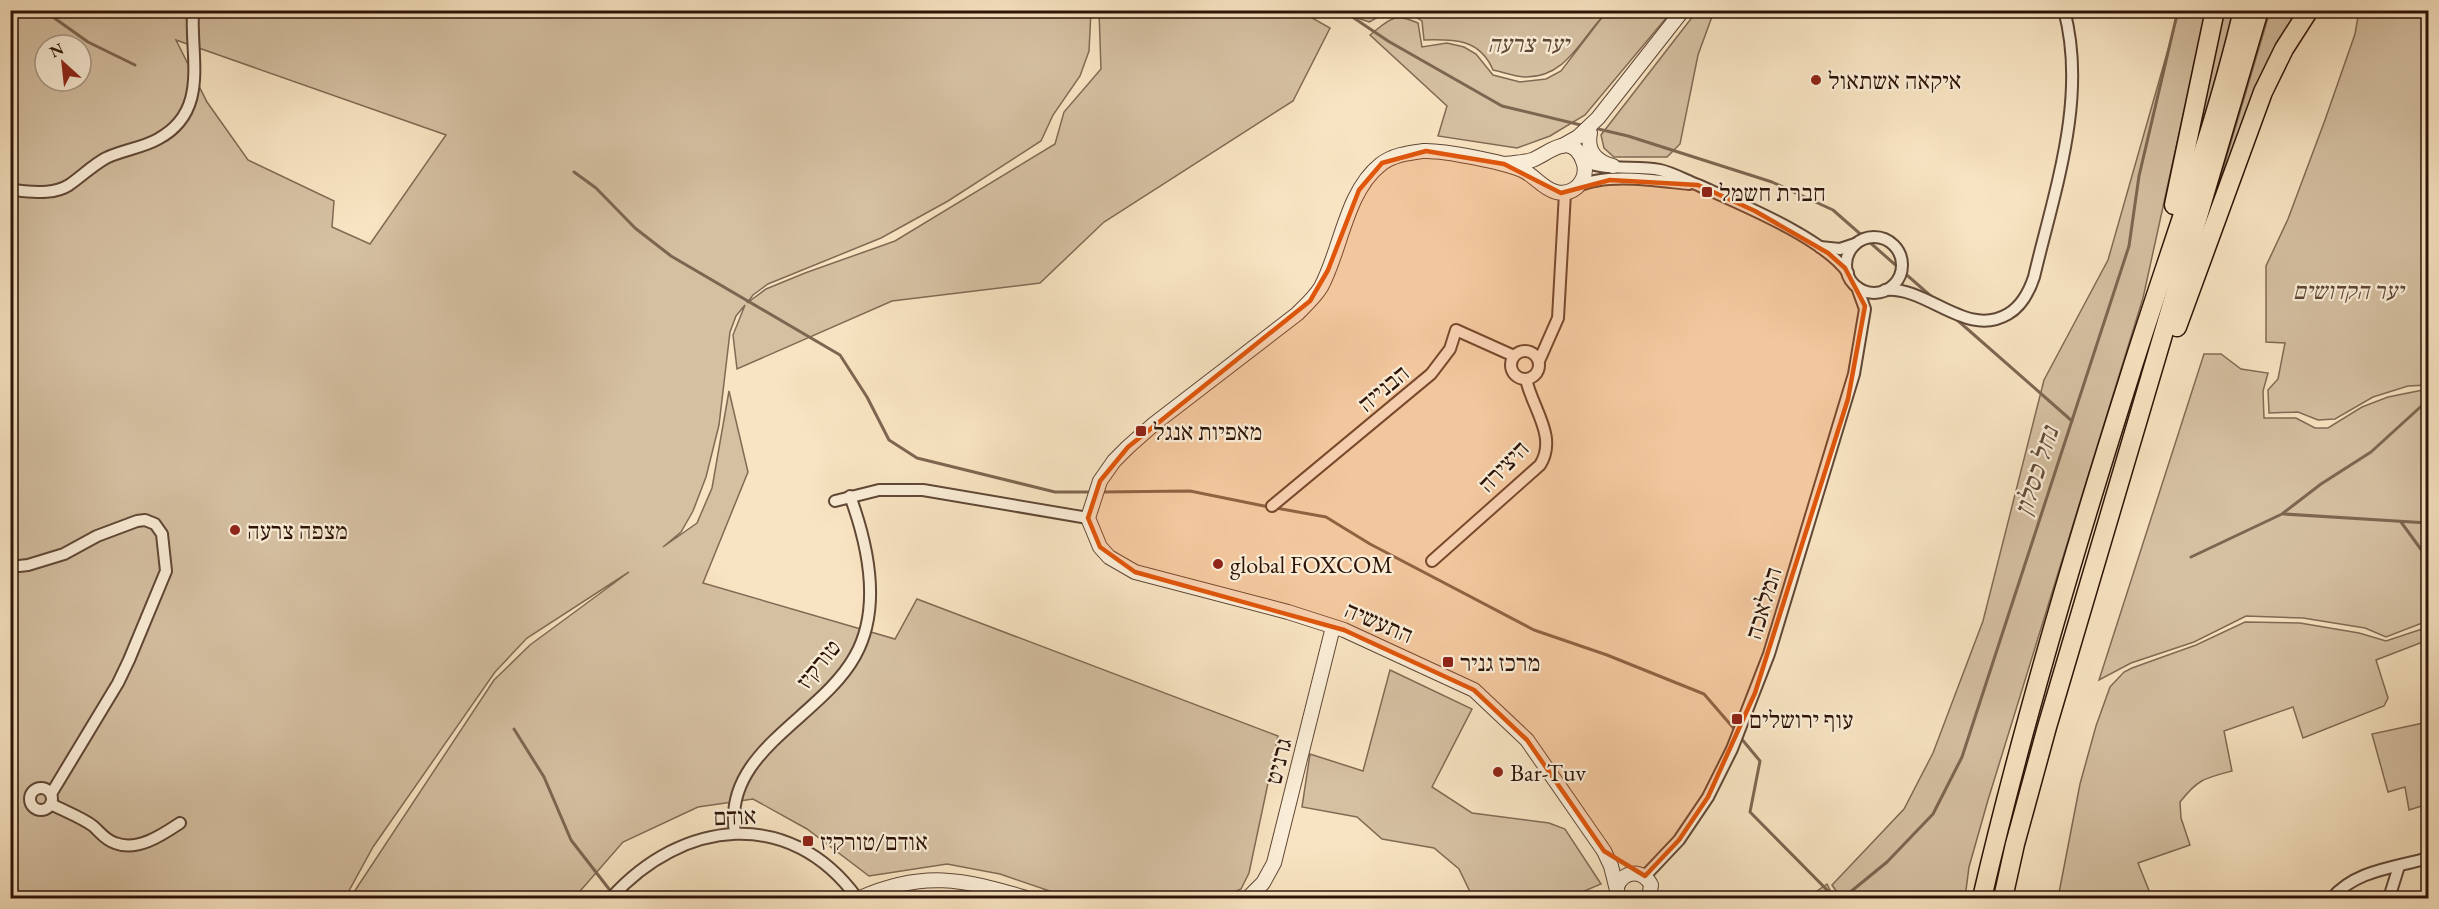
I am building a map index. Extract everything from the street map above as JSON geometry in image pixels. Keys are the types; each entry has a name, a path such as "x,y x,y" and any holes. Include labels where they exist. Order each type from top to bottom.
{"highway":[{"path":"2154,304 2215,10"},
{"path":"1982,898 2006,796 2065,590 2130,374 2209,130 2243,10"},
{"path":"2003,898 2015,844 2047,727 2259,10"},
{"path":"2117,492 2263,92 2284,49 2309,10"}],"street":[{"path":"10,190 48,192 66,186 106,158 157,140 179,126 194,93 193,10"},
{"path":"1539,361 1533,353 1520,351 1511,362 1513,373 1517,377 1527,379 1537,372 1539,361 1558,318 1571,190 1584,176 1583,149 1598,118 1683,10"},
{"path":"1562,146 1572,148 1583,159 1594,165 1659,169 1745,205 1818,247 1837,261 1857,287 1870,292 1902,290 1969,319 1988,321 2012,312 2031,288 2067,136 2072,61 2064,10"},
{"path":"1542,184 1538,170 1540,159 1545,153 1551,148 1562,146 1574,139 1598,118"},
{"path":"1590,133 1589,144 1593,154 1601,162 1613,166"},
{"path":"835,501 890,489 923,490 1088,518 1100,481 1128,447 1154,424 1297,314 1310,301 1328,270 1359,190 1370,173 1382,163 1400,155 1426,151 1504,164 1524,171 1554,192 1571,190 1593,182 1628,179 1698,185"},
{"path":"1504,164 1528,161 1545,153"},
{"path":"1818,247 1840,249 1870,237 1887,240 1897,248 1907,282 1920,297"},
{"path":"1848,273 1848,256 1858,242"},
{"path":"1883,291 1897,280 1902,265"},
{"name":"המלאכה","path":"1857,287 1863,300 1864,317"},
{"name":"המלאכה","path":"1639,874 1679,840 1708,797 1755,693 1848,399 1864,317 1870,303 1883,291"},
{"name":"הבנייה","path":"1272,506 1431,374 1450,349 1456,330 1514,356"},
{"name":"היצירה","path":"1432,561 1540,465 1544,458 1547,450 1546,432 1534,406 1527,379"},
{"name":"טורקיז","path":"735,833 732,815 734,798 749,767 832,687 851,663 864,637 869,609 870,580 863,539 850,496"},
{"name":"התעשיה","path":"1088,518 1100,547 1109,557 1135,572 1334,627 1474,690 1527,740 1604,851 1618,892"},
{"path":"10,567 28,565 64,554 97,536 137,520 145,520 154,524 162,534 166,571 133,650 118,683 51,799 92,826 103,837 117,844 134,844 154,839 180,823"},
{"name":"גרניט","path":"1248,898 1263,883 1274,862 1334,627"},
{"name":"אודם","path":"611,898 633,877 674,850 696,840 735,833 764,835 809,852 835,872 858,898"},
{"name":"התעשיה","path":"1604,851 1639,874"},
{"path":"2332,898 2340,889 2360,876 2428,858"},
{"path":"2389,898 2399,866"},
{"path":"1618,892 1623,877 1639,874 1651,885 1649,898"},
{"path":"858,898 891,886 931,880 980,885 1026,898"}],"highlighted area":[{"path":"1426,151 1504,164 1561,193 1610,180 1698,185 1755,211 1828,253 1845,268 1865,306 1848,399 1755,693 1708,797 1679,840 1645,876 1604,851 1527,740 1474,690 1344,630 1135,572 1100,547 1088,518 1100,481 1128,447 1310,301 1328,270 1359,190 1382,163"}],"green space":[{"path":"79,10 83,13 86,10 1091,11 1089,51 1080,76 1053,115 1041,141 948,201 881,238 768,284 753,295 747,303 766,289 895,241 1055,144 1064,112 1101,69 1099,11 1300,11 1330,28 1293,101 1104,222 1040,283 892,301 737,369 733,335 745,305 736,316 730,332 719,425 706,477 693,511 681,532 663,547 697,523 712,488 729,391 748,472 703,583 895,639 917,599 1278,736 1249,873 1241,889 1222,898 1070,898 1000,874 947,864 869,876 807,829 753,799 698,807 623,842 574,898 350,898 494,680 530,645 629,572 527,638 495,672 373,847 345,898 11,898 10,11","holes":["176,40 446,135 370,244 332,227 334,201 248,160 207,102"]},
{"name":"יער צרעה","path":"1337,11 1672,11 1585,115 1550,136 1517,148 1438,136 1447,106 1370,35 1392,19 1410,20 1418,23 1422,47 1447,43 1464,47 1476,54 1493,75 1520,82 1546,79 1561,71 1604,15 1562,64 1552,71 1526,77 1493,70 1481,52 1465,43 1424,40 1422,21 1408,14 1389,13 1369,22"},
{"path":"1697,11 1714,11 1698,55 1680,144 1667,157 1614,157 1604,148 1601,135"},
{"path":"2179,11 2206,11 2143,298 1988,800 1969,867 1965,898 1841,898 1832,885 1904,809 1933,753 1983,621 2044,380 2108,260"},
{"path":"2222,11 2235,11 2181,205"},
{"path":"2270,11 2303,11 2198,253"},
{"name":"יער הקדושים","path":"2359,11 2428,11 2428,385 2408,386 2373,397 2335,419 2318,420 2298,412 2269,413 2268,390 2278,379 2285,343 2266,342 2266,266 2288,219 2325,120 2355,34"},
{"path":"2204,354 2221,354 2241,369 2268,373 2263,391 2264,418 2296,418 2315,428 2328,428 2362,407 2388,397 2428,389 2428,624 2422,623 2386,637 2365,628 2303,618 2246,616 2194,642 2131,663 2099,680"},
{"path":"2245,622 2300,623 2359,633 2386,641 2428,628 2428,640 2376,660 2388,698 2384,706 2303,738 2293,707 2224,731 2232,771 2203,780 2192,788 2180,802 2181,818 2190,845 2138,863 2152,898 2058,898 2080,784 2096,726 2110,687 2124,672 2132,668 2196,645"},
{"path":"1390,670 1472,709 1432,787 1472,813 1549,823 1565,829 1601,884 1568,898 1473,898 1459,869 1434,848 1382,839 1357,817 1302,807 1310,754 1363,771"},
{"path":"2428,722 2428,804 2409,810 2405,787 2388,792 2372,734"},
{"path":"1827,884 1834,898 1807,898"}],"waterway":[{"path":"43,10 88,42 135,65"},
{"path":"1342,10 1388,41 1502,106 1585,126"},
{"name":"נחל כסלון","path":"1843,898 1887,862 1933,814 1962,757 2129,246 2139,176 2178,10"},
{"path":"1594,128 1628,136 1772,182 1833,210 1933,298"},
{"path":"574,172 596,188 635,228 671,256 840,355 867,397 889,440 917,458 1055,492 1091,492"},
{"path":"1956,319 2072,421"},
{"path":"2191,557 2282,514 2321,484 2371,452 2428,400"},
{"path":"1101,492 1190,491 1269,507"},
{"path":"1276,508 1326,517 1370,544 1534,630 1607,655 1704,694 1736,731"},
{"path":"2284,514 2428,523"},
{"path":"2401,522 2428,559"},
{"path":"514,729 544,777 571,840 609,889"},
{"path":"1740,737 1760,761 1750,812 1835,898"}],"place":[{"name":"איקאה אשתאול","path":"1816,80"},
{"name":"חברת חשמל","path":"1707,192"},
{"name":"מאפיות אנגל","path":"1141,431"},
{"name":"מצפה צרעה","path":"235,530"},
{"name":"global FOXCOM","path":"1218,564"},
{"name":"מרכז גניר","path":"1448,662"},
{"name":"עוף ירושלים","path":"1737,719"},
{"name":"Bar-Tuv","path":"1498,772"},
{"name":"אודם/טורקיז","path":"808,841"}]}
